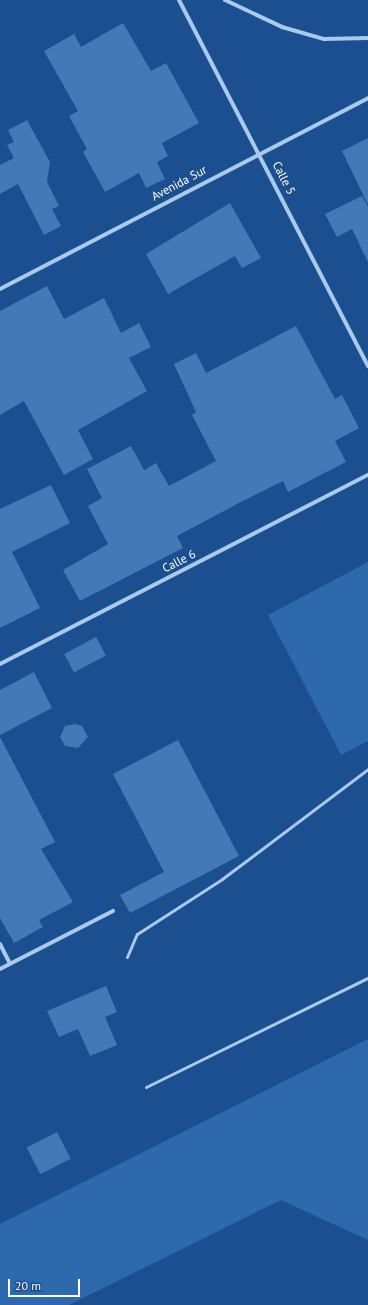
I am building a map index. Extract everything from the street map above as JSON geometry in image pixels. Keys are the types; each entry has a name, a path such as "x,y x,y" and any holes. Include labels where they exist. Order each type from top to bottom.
{"street":[{"name":"Calle 5","path":"179,0 260,151 368,366"},
{"path":"224,0 282,27 324,39 368,38"},
{"name":"Avenida Sur","path":"0,289 260,151 368,98"},
{"name":"Calle 6","path":"0,664 368,475"},
{"path":"0,969 113,911"},
{"path":"0,944 10,964"}],"lane":[{"path":"127,957 137,934 222,879 368,769"},
{"path":"146,1086 368,978"}],"shaded area":[{"path":"368,562 368,741 341,755 268,615"},
{"path":"368,1039 368,1240 281,1200 69,1305 0,1305 0,1224"}],"building":[{"path":"123,23 151,71 166,63 199,123 162,143 168,156 157,162 165,179 146,188 139,173 105,192 83,152 87,149 69,116 78,111 44,51 74,34 81,47"},
{"path":"27,120 50,162 47,182 59,206 52,209 61,226 44,235 18,184 0,194 0,165 14,158 7,145 14,142 8,130"},
{"path":"368,138 368,205 342,151"},
{"path":"362,196 368,207 368,262 352,229 337,237 325,214"},
{"path":"230,203 261,258 242,268 235,256 168,294 146,254"},
{"path":"47,286 64,319 104,298 121,333 139,323 151,347 129,358 147,391 78,430 93,459 64,475 24,401 0,415 0,311"},
{"path":"296,326 335,399 342,395 359,428 335,441 346,462 288,492 283,481 239,503 177,536 183,548 80,601 63,570 108,544 88,506 102,498 87,469 131,446 144,470 156,463 169,486 216,461 192,415 196,412 174,364 196,353 206,373"},
{"path":"51,485 70,523 12,552 40,608 0,628 0,509"},
{"path":"96,637 106,656 74,672 64,654"},
{"path":"34,672 52,708 0,735 0,690"},
{"path":"75,724 82,726 88,737 78,748 65,746 60,737 65,726"},
{"path":"0,737 55,842 41,849 73,902 39,920 43,927 14,943 0,918"},
{"path":"178,740 239,856 130,913 120,895 164,872 113,774"},
{"path":"106,986 117,1012 105,1017 117,1045 90,1056 78,1029 59,1037 47,1011"},
{"path":"57,1132 71,1159 40,1174 27,1147"}]}
